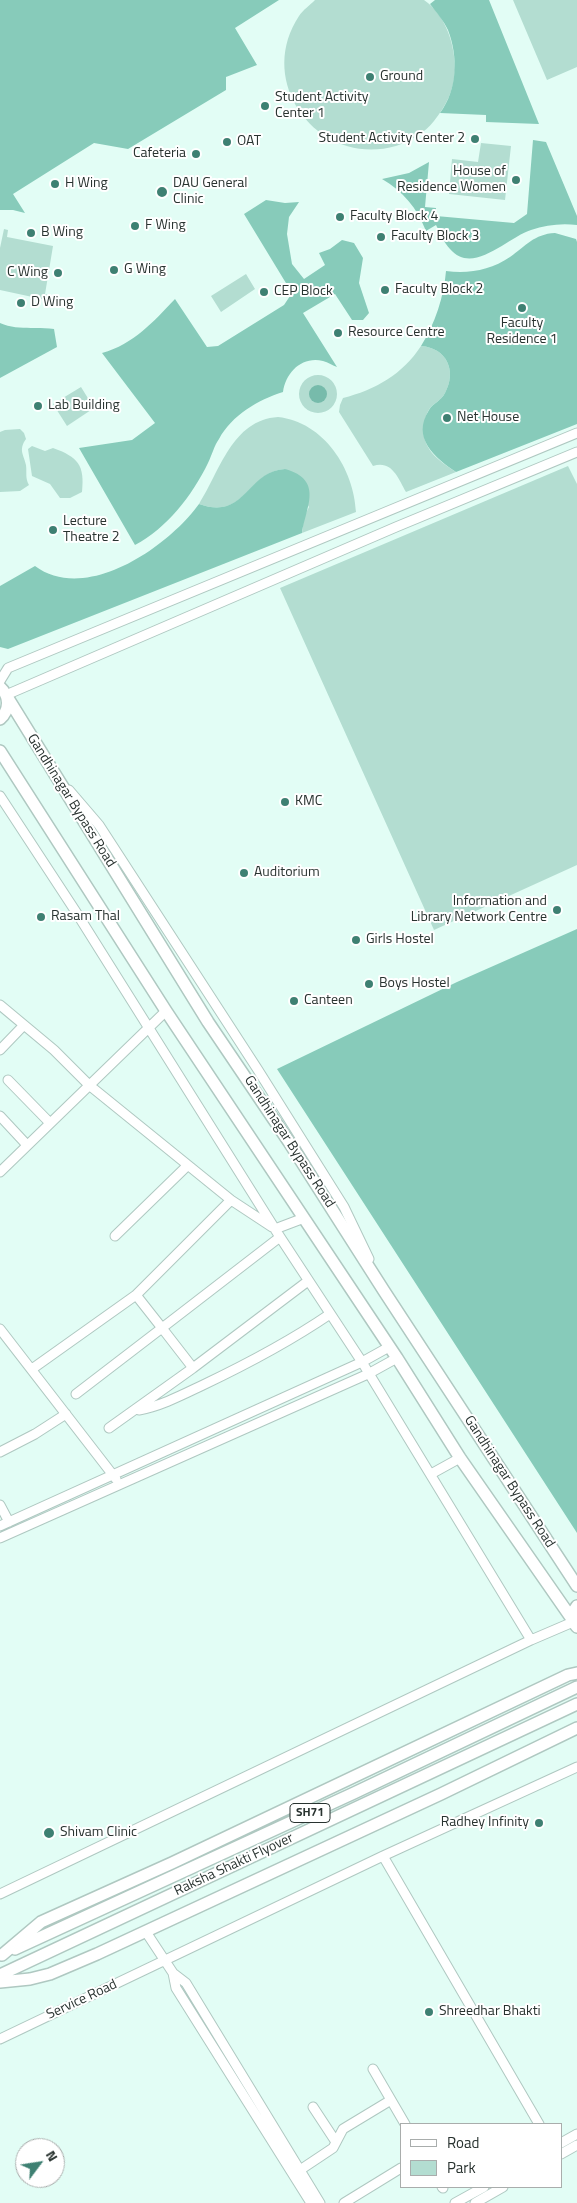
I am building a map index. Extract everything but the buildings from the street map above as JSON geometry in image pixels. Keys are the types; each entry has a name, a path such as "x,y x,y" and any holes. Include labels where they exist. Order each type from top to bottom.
{"main road":[{"path":"0,719 7,709 3,691"},
{"name":"Gandhinagar Bypass Road","path":"3,691 208,1022 289,1142 577,1586"},
{"name":"Gandhinagar Bypass Road","path":"0,751 166,1011 390,1347 460,1458 575,1625"},
{"path":"575,1625 573,1611 577,1606"},
{"path":"1,1955 41,1922 172,1863 559,1679 577,1673"},
{"name":"Raksha Shakti Flyover","path":"1,1955 354,1793 577,1686"},
{"name":"Raksha Shakti Flyover","path":"0,1975 577,1704"},
{"path":"0,1982 30,1980 50,1974 146,1932 577,1728"}],"street":[{"path":"0,682 8,668 577,433"},
{"path":"3,691 577,452"},
{"path":"388,512 396,527"},
{"path":"0,796 76,912 277,1233 362,1362 531,1640"},
{"path":"0,1005 54,1050 89,1085 187,1166 277,1233"},
{"path":"1,1169 166,1011"},
{"path":"0,1050 24,1025"},
{"path":"8,1080 50,1124"},
{"path":"0,1116 27,1146"},
{"path":"115,1236 187,1166"},
{"path":"32,1369 136,1295 231,1200"},
{"path":"76,1394 162,1328 277,1233 304,1218"},
{"path":"109,1428 194,1368 308,1281"},
{"path":"136,1295 194,1368"},
{"path":"135,1411 151,1408 171,1400 242,1366 284,1345 330,1314"},
{"path":"0,1328 120,1485"},
{"path":"0,1526 114,1476 362,1362 390,1347"},
{"path":"0,1538 368,1374 397,1358"},
{"path":"0,1452 35,1434 66,1414"},
{"path":"431,1474 460,1458"},
{"path":"0,1505 9,1522"},
{"path":"0,1894 531,1640 575,1625"},
{"name":"Service Road","path":"0,2039 384,1856 577,1767"},
{"path":"384,1856 539,2123"},
{"path":"146,1932 173,1973 186,1983 320,2203"},
{"path":"173,1973 176,1988 311,2203"},
{"path":"373,2069 404,2123"},
{"path":"300,2170 327,2154 343,2129 391,2100"},
{"path":"313,2107 336,2142"},
{"path":"562,2142 577,2134"},
{"path":"562,2153 577,2145"},
{"path":"344,2203 400,2169"},
{"path":"455,2203 482,2188"},
{"path":"475,2203 502,2188"}],"green space":[{"name":"Ground","path":"315,0 424,0 432,6 448,31 455,60 455,70 451,91 446,104 422,133 396,146 368,150 342,145 320,132 302,115 290,93 284,68 287,42 299,16"},
{"path":"513,0 577,0 577,67 547,80"},
{"path":"481,143 511,146 505,200 449,194 452,159 478,162"},
{"path":"4,229 8,230 7,237 53,246 45,294 52,296 51,301 0,290 0,248"},
{"path":"246,274 255,289 221,312 211,296"},
{"path":"421,346 437,351 443,356 450,369 450,377 445,393 426,415 424,433 425,440 432,453 456,472 406,492 390,468 380,465 373,466 339,412 343,398 355,395 387,380 406,365"},
{"path":"318,375 332,380 337,394 332,408 318,413 304,408 299,394 304,380"},
{"path":"81,387 94,408 67,426 53,404"},
{"path":"278,417 294,421 309,428 334,450 343,464 349,480 356,512 302,533 304,517 309,507 285,469 273,472 263,478 237,501 227,506 215,507 199,504 229,449 238,437 249,427 262,420"},
{"path":"20,429 26,439 22,446 22,452 29,485 20,491 0,492 0,432"},
{"path":"32,446 45,451 53,448 62,451 74,459 81,469 82,492 70,498 60,498 50,484 32,476 28,449"},
{"path":"568,466 577,484 577,865 434,930 280,588"}],"shaded area":[{"path":"0,0 279,0 235,28 257,65 226,77 226,90 128,149 94,143 13,194 25,213 13,210 0,210"},
{"path":"435,0 489,0 539,124 486,122 486,115 440,113 450,94 455,61 448,30 430,4"},
{"path":"533,140 546,142 577,216 577,225 554,225 531,230 480,257 469,258 459,256 448,247 436,225 426,231 418,215 403,195 382,179 409,173 429,162 425,207 436,208 436,216 514,223 527,214"},
{"path":"266,200 285,203 299,202 289,217 287,234 292,264 304,279 325,265 319,253 330,249 342,240 354,243 363,258 359,283 369,313 363,320 352,320 335,294 303,313 337,367 315,360 302,363 291,372 283,392 264,399 238,416 224,430 202,475 178,510 158,530 135,545 79,448 132,440 155,423 102,353 133,338 151,324 175,299 207,347 218,346 284,305 292,293 244,214"},
{"path":"555,233 576,239 577,242 577,424 456,472 433,454 424,438 423,430 424,420 429,410 443,396 450,377 450,369 443,356 437,351 421,346 431,329 438,310 446,271 463,272 487,268 510,257 536,238"},
{"path":"0,323 20,328 54,329 57,347 0,378"},
{"path":"318,385 324,388 327,394 324,400 318,403 312,400 309,394 312,388"},
{"path":"285,469 305,480 309,487 309,504 302,533 8,649 0,647 0,586 35,566 55,576 78,578 101,574 124,565 147,553 167,537 185,521 199,504 215,507 227,506 237,501 262,478 272,472"},
{"path":"577,929 577,1533 277,1069 457,982"}],"place":[{"name":"Ground","path":"370,77"},
{"name":"Student Activity Center 1","path":"265,106"},
{"name":"Student Activity Center 2","path":"475,139"},
{"name":"OAT","path":"227,142"},
{"name":"Cafeteria","path":"196,154"},
{"name":"House of Residence Women","path":"516,180"},
{"name":"H Wing","path":"55,184"},
{"name":"DAU General Clinic","path":"162,192"},
{"name":"Faculty Block 4","path":"340,217"},
{"name":"F Wing","path":"135,226"},
{"name":"B Wing","path":"31,233"},
{"name":"Faculty Block 3","path":"381,237"},
{"name":"G Wing","path":"114,270"},
{"name":"C Wing","path":"58,273"},
{"name":"Faculty Block 2","path":"385,290"},
{"name":"CEP Block","path":"264,292"},
{"name":"D Wing","path":"21,303"},
{"name":"Faculty Residence 1","path":"522,308"},
{"name":"Resource Centre","path":"338,333"},
{"name":"Lab Building","path":"38,406"},
{"name":"Net House","path":"447,418"},
{"name":"Lecture Theatre 2","path":"53,530"},
{"name":"KMC","path":"285,802"},
{"name":"Auditorium","path":"244,873"},
{"name":"Information and Library Network Centre","path":"557,910"},
{"name":"Rasam Thal","path":"41,917"},
{"name":"Girls Hostel","path":"356,940"},
{"name":"Boys Hostel","path":"369,984"},
{"name":"Canteen","path":"294,1001"},
{"name":"Radhey Infinity","path":"539,1823"},
{"name":"Shivam Clinic","path":"49,1833"},
{"name":"Shreedhar Bhakti","path":"429,2012"}]}
